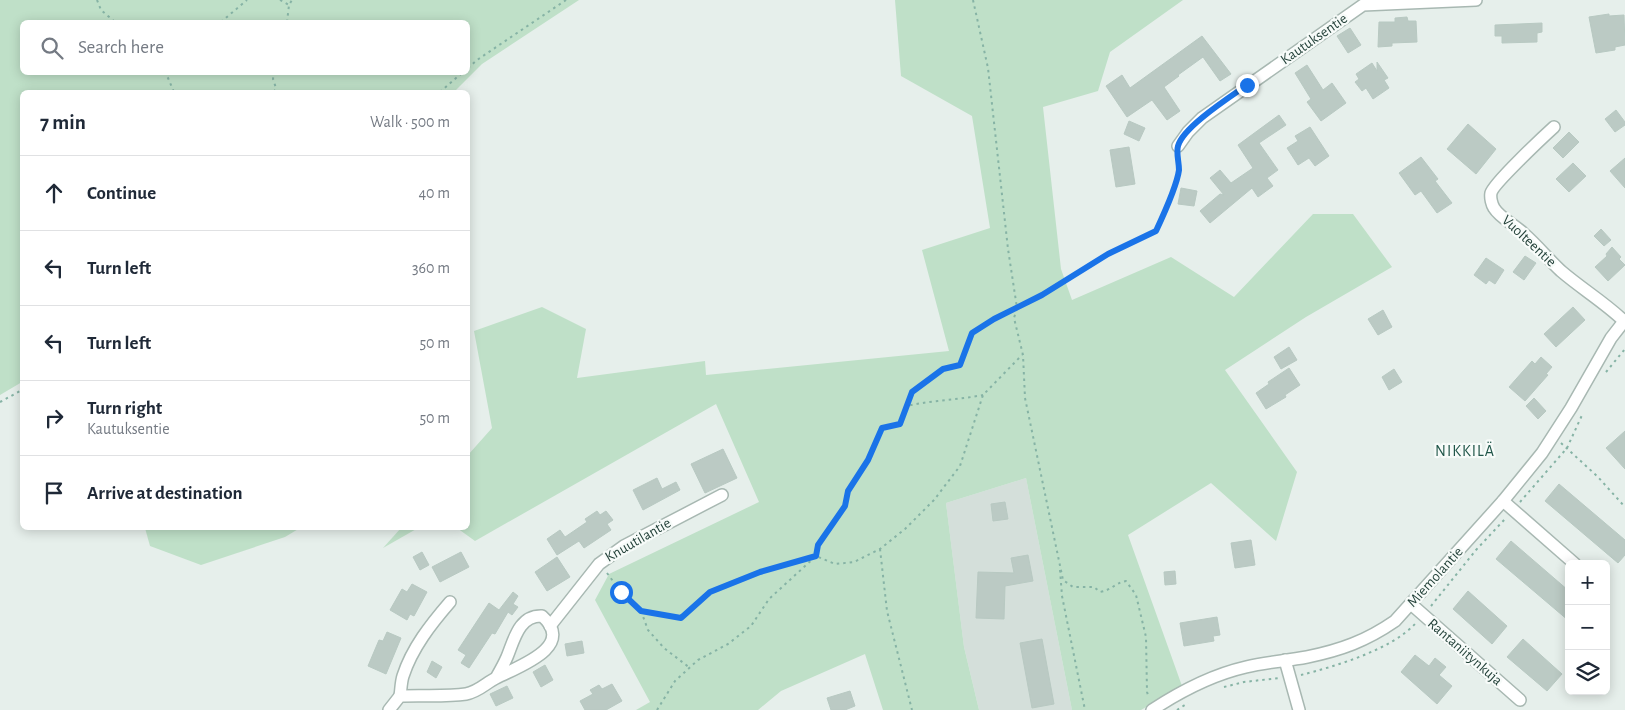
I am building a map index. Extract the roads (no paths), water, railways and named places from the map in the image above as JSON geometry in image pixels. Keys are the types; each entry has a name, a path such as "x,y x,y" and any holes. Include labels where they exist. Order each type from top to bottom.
{"street":[{"name":"Kautuksentie","path":"1178,146 1188,132 1202,118 1363,5 1476,0"},
{"name":"Vuolteentie","path":"1554,127 1491,191 1493,207 1523,232 1561,271 1608,305 1625,321"},
{"name":"Miemolantie","path":"1153,709 1197,683 1226,672 1247,666 1307,657 1359,642 1376,634 1395,621 1503,500 1542,453 1611,338 1625,321"},
{"name":"Knuutilantie","path":"400,696 467,694 531,660 547,649 552,638 550,626 599,564 624,546 722,495"},
{"path":"1503,500 1570,560"},
{"path":"389,710 400,696 402,677 415,649 428,628 450,602"},
{"name":"Rantaniitynkuja","path":"1411,604 1520,700"},
{"path":"496,678 523,623 530,618 542,616 550,626"},
{"path":"1285,660 1300,710"}],"district":[{"name":"NIKKILÄ","path":"1465,451"}]}
